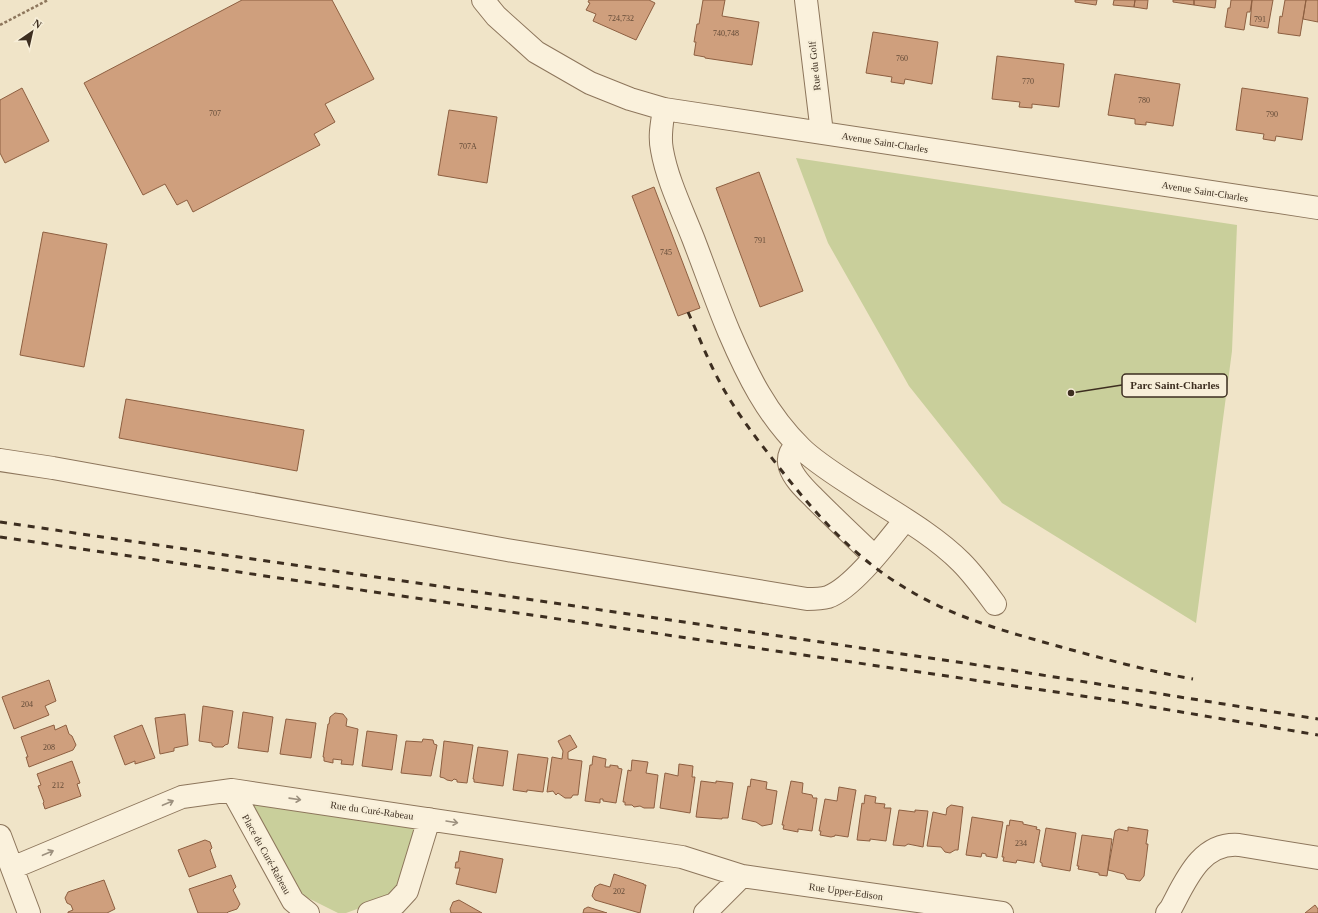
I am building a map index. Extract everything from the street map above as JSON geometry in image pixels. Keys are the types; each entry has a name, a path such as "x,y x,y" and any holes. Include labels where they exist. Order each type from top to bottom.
{"street":[{"name":"Avenue Saint-Charles","path":"483,0 496,16 536,52 590,83 630,99 664,109 1318,208"},
{"name":"Rue du Golf","path":"806,0 822,133"},
{"path":"664,109 660,131 664,157 670,179 716,299 741,359 757,391 780,426 802,449 835,474 930,537 960,561 976,578 995,604"},
{"path":"797,444 793,449 789,460 790,467 794,474 804,488 874,556"},
{"path":"0,460 53,468 500,549 807,599 828,597 848,585 905,520"},
{"name":"Rue du Curé-Rabeau","path":"12,868 182,797 232,790 429,818 682,857 742,876"},
{"name":"Place du Curé-Rabeau","path":"232,790 293,901 308,913"},
{"path":"369,913 395,904 406,891 429,818"},
{"path":"0,836 29,913"},
{"path":"1167,913 1191,870 1204,857 1218,847 1229,844 1239,845 1318,858"},
{"path":"705,913 742,876"},
{"name":"Rue Upper-Edison","path":"742,876 1002,913"}],"path":[{"path":"0,25 48,0"}],"green space":[{"path":"796,158 1237,225 1232,351 1196,623 1002,503 909,386 828,243"},
{"path":"245,798 420,823 399,894 346,913 338,913 298,893"}],"building":[{"path":"242,0 332,0 374,79 325,104 335,122 314,134 320,145 193,212 187,200 177,205 165,184 143,195 84,83"},
{"path":"589,0 649,0 655,3 636,40 593,21 596,14 586,10 590,3 588,2"},
{"path":"703,0 725,0 722,16 759,22 752,65 694,55 696,42 694,42"},
{"path":"1075,0 1097,0 1096,5 1075,2"},
{"path":"1114,0 1135,0 1134,7 1113,5"},
{"path":"1135,0 1148,0 1147,9 1134,7"},
{"path":"1173,0 1194,0 1194,5 1173,2"},
{"path":"1194,0 1216,0 1215,8 1194,5"},
{"path":"1231,0 1252,0 1250,12 1247,12 1244,30 1225,27"},
{"path":"1252,0 1273,0 1268,28 1250,25"},
{"path":"1285,0 1306,0 1300,36 1278,33 1280,16 1282,17"},
{"path":"1306,0 1318,0 1318,22 1303,19"},
{"path":"873,32 938,42 932,84 905,79 904,84 891,82 892,77 866,73"},
{"path":"997,56 1064,64 1059,107 1032,104 1032,108 1019,107 1020,102 992,99"},
{"path":"1115,74 1180,84 1173,126 1146,122 1146,125 1135,124 1135,119 1108,115"},
{"path":"22,88 49,141 5,163 0,153 0,100"},
{"path":"1242,88 1308,98 1302,140 1276,136 1275,141 1263,139 1264,134 1236,130"},
{"path":"449,110 497,117 487,183 438,175"},
{"path":"759,172 803,291 760,307 716,188"},
{"path":"654,187 700,308 678,316 632,196"},
{"path":"43,232 107,244 84,367 20,355"},
{"path":"126,399 304,430 297,471 119,438"},
{"path":"49,680 56,701 45,706 49,715 14,729 2,697"},
{"path":"203,706 233,711 228,744 223,747 215,747 212,743 199,741"},
{"path":"243,712 273,717 268,752 238,748"},
{"path":"335,713 343,714 347,719 346,726 358,729 353,765 341,764 342,760 333,759 333,763 324,761 323,757 328,724 330,717"},
{"path":"185,714 188,745 174,748 174,751 160,754 155,718"},
{"path":"286,719 316,723 311,758 280,754"},
{"path":"54,725 55,730 66,725 69,734 72,736 76,745 73,750 29,767 26,757 28,757 21,737"},
{"path":"142,725 155,758 135,764 135,761 125,765 114,736"},
{"path":"367,731 397,735 392,770 362,766"},
{"path":"570,735 577,747 568,752 568,759 582,761 578,795 573,795 571,798 565,798 558,793 556,795 553,791 547,792 552,757 562,759 563,751 558,741"},
{"path":"423,739 433,740 434,744 437,745 431,776 401,773 406,741 422,742"},
{"path":"444,741 473,745 467,783 457,782 457,780 454,779 452,781 447,780 440,777"},
{"path":"478,747 508,751 503,786 474,782 473,779"},
{"path":"518,754 548,758 543,792 513,790"},
{"path":"593,756 606,759 605,767 610,767 610,765 618,766 618,768 622,769 616,803 603,801 603,799 600,799 600,803 585,801 590,765 592,765"},
{"path":"632,760 648,762 646,773 658,775 654,808 644,808 640,806 634,807 632,805 625,805 625,802 623,802 628,770 631,771"},
{"path":"72,761 80,783 77,784 81,796 45,809 38,786 41,785 37,774"},
{"path":"679,764 693,766 692,777 695,777 690,813 660,808 665,773 678,776"},
{"path":"751,779 767,782 766,789 777,791 772,824 762,826 756,822 742,819 748,786 750,787"},
{"path":"701,781 733,783 728,818 696,817"},
{"path":"791,781 803,783 802,793 812,795 813,798 817,798 812,831 798,829 798,832 783,829 784,825 782,825"},
{"path":"839,787 856,790 848,837 835,835 831,837 820,835 821,831 819,831 825,799 837,801"},
{"path":"865,795 876,797 875,803 885,804 884,808 891,808 886,841 870,839 870,841 857,840 862,803 864,804"},
{"path":"951,805 963,807 958,850 950,853 945,852 941,847 927,846 933,812 946,815 947,808"},
{"path":"899,810 915,812 915,810 928,811 923,847 908,844 905,846 893,845"},
{"path":"972,817 1003,822 997,858 986,856 986,854 982,853 981,857 966,855"},
{"path":"1010,820 1023,822 1023,824 1037,827 1036,829 1040,830 1034,863 1017,860 1016,863 1003,861 1004,857 1002,857 1007,825 1009,826"},
{"path":"1128,827 1148,830 1146,844 1148,844 1144,876 1140,881 1127,879 1124,874 1108,870 1115,831 1119,829 1128,831"},
{"path":"1046,828 1076,833 1070,871 1042,866 1042,863 1040,862"},
{"path":"1082,835 1112,839 1107,876 1078,869 1079,866 1077,866"},
{"path":"205,840 210,842 212,848 210,850 216,867 189,877 178,850"},
{"path":"460,851 503,859 496,893 456,884 460,868 455,868"},
{"path":"614,874 646,885 640,913 595,900 592,896 595,887 600,884 610,887"},
{"path":"231,875 236,887 233,890 240,904 237,909 227,913 198,913 189,889"},
{"path":"104,880 115,909 107,913 68,913 73,910 65,898 68,892"},
{"path":"459,900 482,913 451,913 450,909 453,902"},
{"path":"1315,905 1318,909 1318,913 1305,913"},
{"path":"588,907 607,913 583,913 584,909"}],"railway":[{"path":"688,312 720,383 739,414 799,493 833,530 870,564 912,592 930,602 966,618 1023,636 1110,660 1193,679"},
{"path":"0,522 998,668 1318,719"},
{"path":"0,537 1110,700 1318,735"}],"place":[{"name":"Parc Saint-Charles","path":"1071,393"}]}
